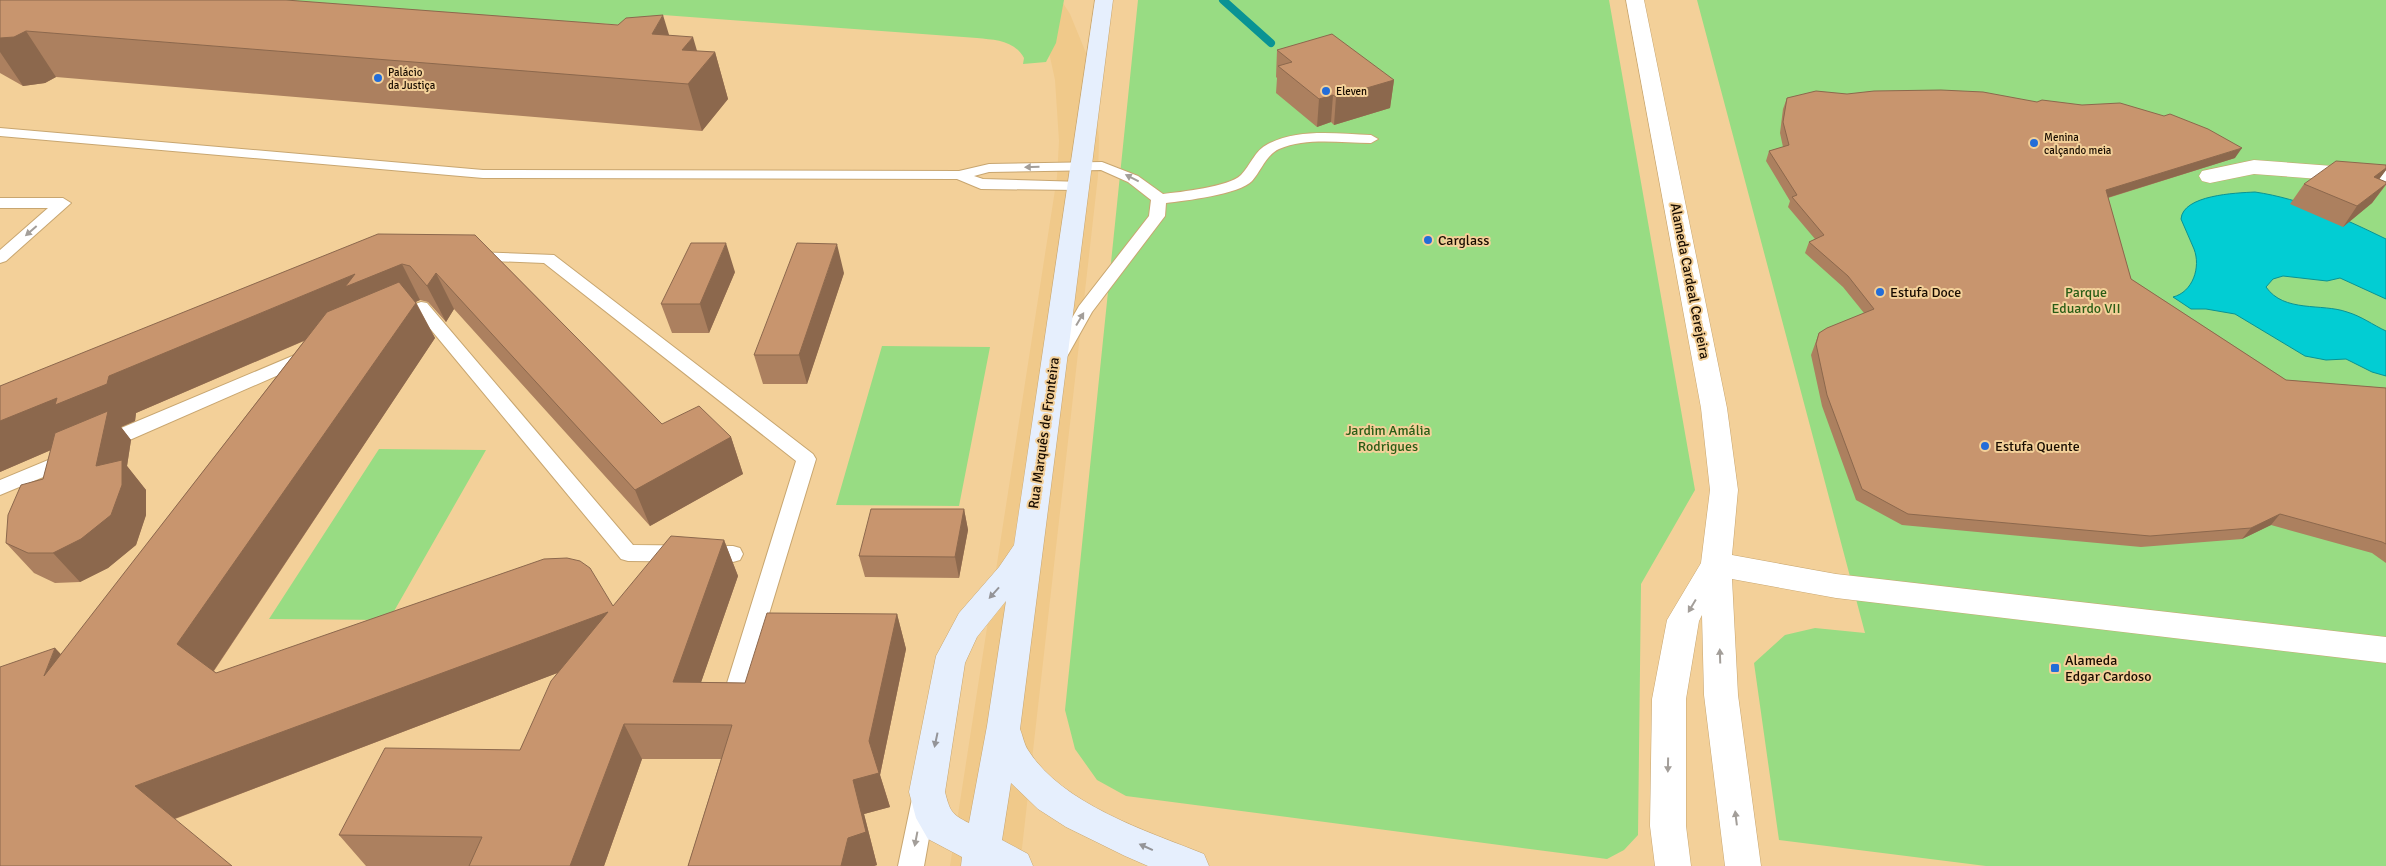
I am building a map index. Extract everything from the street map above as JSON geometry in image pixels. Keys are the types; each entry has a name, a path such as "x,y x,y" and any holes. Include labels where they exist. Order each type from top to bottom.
{"main road":[{"name":"Rua Marquês de Fronteira","path":"979,857 1004,726 1104,0"},
{"path":"1015,866 979,857 941,827 934,818 927,792 949,663 954,648 980,609 1016,568 1025,553 1030,538"},
{"path":"1004,726 1006,742 1011,756 1030,782 1046,795 1094,824 1190,866"}],"street":[{"name":"Alameda Cardeal Cerejeira","path":"1635,0 1714,408 1724,490 1716,564 1721,695 1743,866"},
{"path":"2210,176 2254,167 2386,178"},
{"path":"1673,866 1668,826 1669,699 1683,620 1716,564 1836,586 2386,650"}],"lane":[{"path":"0,132 483,174 959,175 981,184 1079,176 1102,166 1116,170 1146,185 1159,200 1157,216 1085,310 1060,352 1052,378"},
{"path":"1159,200 1202,195 1245,180 1258,161 1272,147 1296,140 1370,139"},
{"path":"0,203 63,204 0,258"},
{"path":"459,257 548,258 806,460 734,696"},
{"path":"377,325 421,306 628,553 733,554"},
{"path":"0,488 325,348"},
{"path":"268,395 290,363"},
{"path":"911,866 928,778"}],"shaded area":[{"path":"1061,0 1070,14 1086,53 1093,77 1099,139 1098,176 1020,866 950,866 1057,177 1059,141 1055,80 1050,57 1035,19"}],"green space":[{"path":"168,0 1064,0 1056,43 1046,62 1023,64 1024,58 1020,52 1009,44 997,40 977,38 663,15 652,27 595,23 588,30"},
{"name":"Jardim Amália Rodrigues","path":"1138,0 1609,0 1695,490 1641,584 1638,835 1624,850 1607,859 1126,796 1097,780 1075,749 1065,710"},
{"name":"Parque Eduardo VII","path":"1697,0 2386,0 2386,866 1986,866 1779,840 1754,663 1785,635 1815,628 1865,633"},
{"path":"882,346 990,347 959,506 836,505"},
{"path":"379,449 486,450 389,620 269,619"}],"water":[{"path":"2255,192 2306,204 2386,239 2386,299 2340,278 2327,281 2283,276 2273,279 2266,287 2283,301 2304,306 2337,309 2362,318 2386,331 2386,376 2372,372 2346,359 2326,360 2305,356 2235,314 2206,309 2191,309 2173,297 2186,290 2196,271 2194,249 2181,219 2184,211 2200,200 2211,197"}],"building":[{"path":"0,0 286,0 618,25 626,18 663,15 652,34 693,37 682,50 715,52 688,84 26,31 14,37 0,38"},
{"path":"1332,34 1394,80 1336,97 1333,95 1319,99 1278,66 1292,62 1277,50"},
{"path":"1941,90 1983,92 2037,102 2042,100 2082,105 2120,103 2164,116 2170,114 2208,129 2242,148 2106,190 2131,279 2286,380 2386,388 2386,544 2280,514 2251,528 2150,536 1908,514 1862,489 1827,395 1816,344 1819,333 1827,328 1874,309 1848,276 1809,242 1824,235 1792,197 1797,195 1769,151 1789,145 1783,122 1787,98 1816,91 1847,94 1874,91"},
{"path":"2336,161 2386,165 2386,168 2374,177 2386,182 2386,184 2357,206 2304,184"},
{"path":"378,234 475,235 662,424 699,406 731,437 635,490 436,273 427,286 410,266 402,264 345,287 355,274 109,376 107,384 55,405 57,398 0,421 0,386"},
{"path":"691,243 726,243 700,304 661,304"},
{"path":"797,243 837,244 799,355 754,355"},
{"path":"399,282 416,303 177,644 216,673 544,559 567,558 580,561 590,568 613,606 671,536 724,540 673,682 745,683 767,613 897,614 869,741 879,773 853,780 866,832 848,838 841,866 688,866 732,725 624,724 570,866 469,866 482,837 339,835 385,748 520,750 551,681 608,612 135,786 232,866 0,866 0,667 55,648 44,676 327,312"},
{"path":"108,411 96,466 122,460 122,485 111,515 81,539 53,553 28,553 6,543 8,515 21,485 43,479 55,433"},
{"path":"871,509 964,509 955,557 859,556"}],"waterway":[{"path":"1223,0 1271,43"}],"place":[{"name":"Palácio da Justiça","path":"378,78"},
{"name":"Eleven","path":"1326,91"},
{"name":"Menina calçando meia","path":"2034,143"},
{"name":"Carglass","path":"1428,240"},
{"name":"Estufa Doce","path":"1880,292"},
{"name":"Estufa Quente","path":"1985,446"},
{"name":"Alameda Edgar Cardoso","path":"2055,668"}]}
